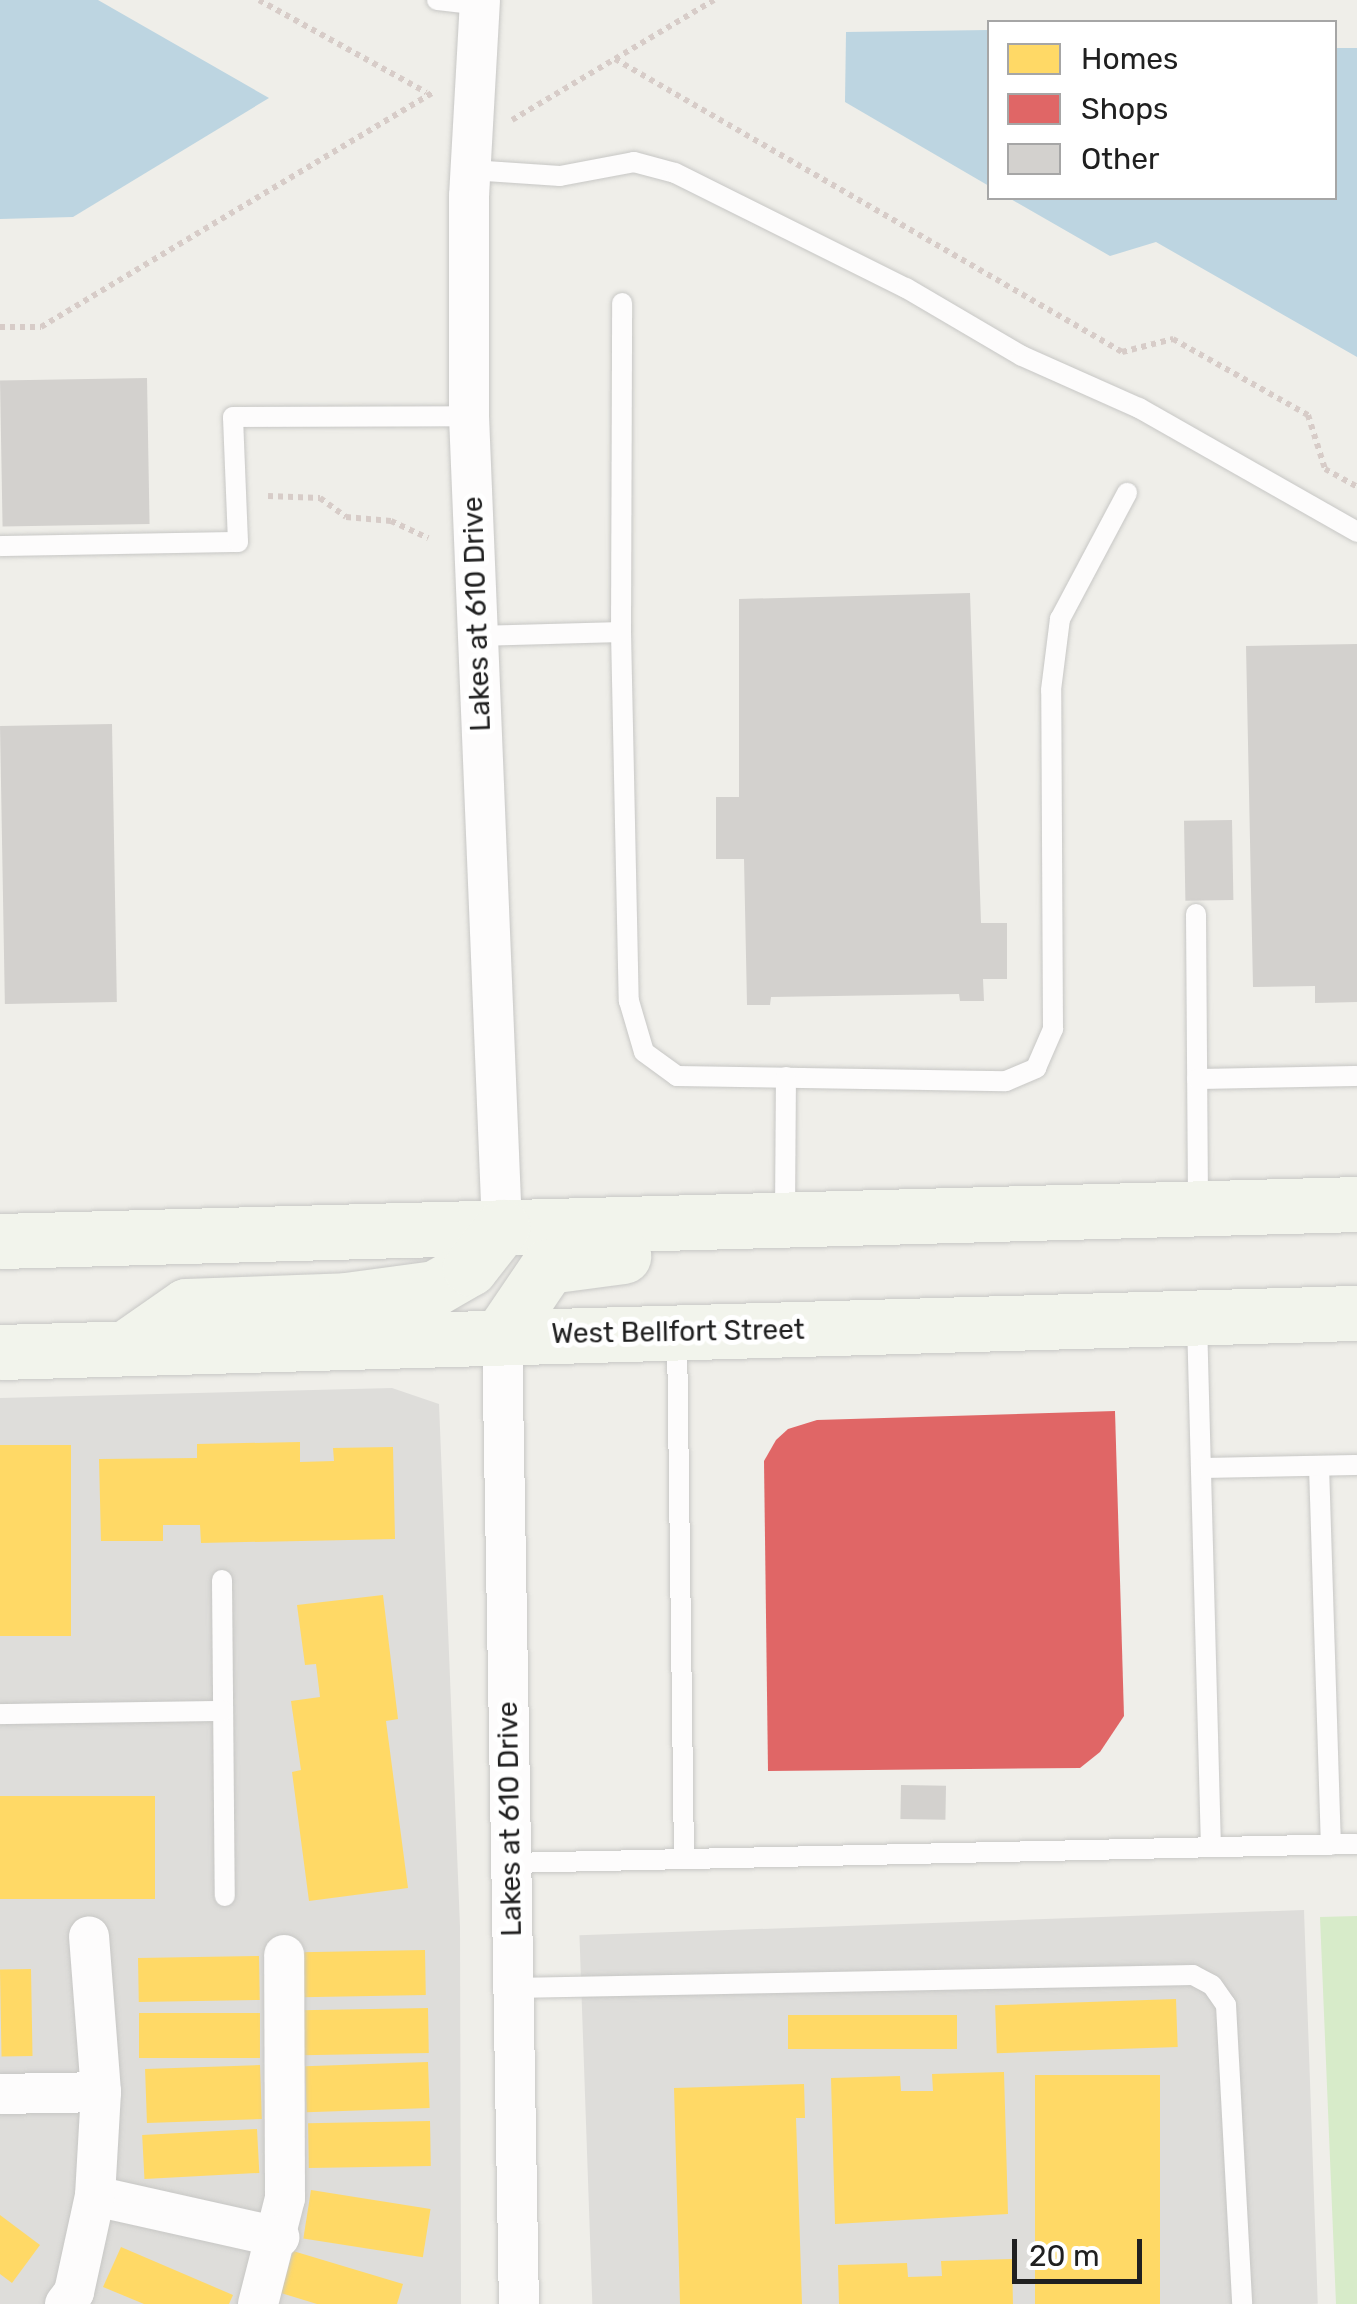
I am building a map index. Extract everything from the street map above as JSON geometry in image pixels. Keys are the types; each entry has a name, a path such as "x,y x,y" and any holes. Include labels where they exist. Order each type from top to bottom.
{"main road":[{"path":"0,1241 1357,1204"},
{"path":"502,1334 537,1275 561,1260 760,1250 785,1219"},
{"path":"127,1348 186,1306 346,1300 435,1288 470,1268 502,1227"},
{"name":"West Bellfort Street","path":"0,1352 502,1334 677,1334 1357,1313"}],"street":[{"name":"Lakes at 610 Drive","path":"480,2 472,157 470,416 502,1227"},
{"name":"Lakes at 610 Drive","path":"502,1334 519,2304"},
{"path":"65,2304 74,2292 95,2196 100,2092 89,1936"},
{"path":"258,2304 279,2237 285,2198 284,1955"},
{"path":"0,2094 100,2092"},
{"path":"95,2196 279,2237"}],"lane":[{"path":"437,0 480,2"},
{"path":"472,157 560,176 634,162 675,173 906,288 1022,356 1139,408 1357,532"},
{"path":"622,303 620,632 629,1001 644,1052 676,1076 1006,1082 1036,1068 1053,1029 1051,690 1060,619 1127,492"},
{"path":"0,546 238,542 233,417 470,416"},
{"path":"477,636 620,632"},
{"path":"1196,914 1198,1208"},
{"path":"1197,1079 1357,1076"},
{"path":"785,1219 786,1077"},
{"path":"1197,1318 1211,1847"},
{"path":"677,1334 684,1859"},
{"path":"1201,1468 1357,1465"},
{"path":"1319,1466 1330,1845"},
{"path":"222,1580 225,1896"},
{"path":"0,1714 223,1711"},
{"path":"510,1863 1357,1844"},
{"path":"513,1988 1193,1975 1212,1984 1226,2006 1242,2304"}],"path":[{"path":"0,327 41,327 427,92 259,0"},
{"path":"472,157 616,59 714,0"},
{"path":"616,59 1122,352 1173,339 1308,416 1326,469 1357,487"},
{"path":"236,497 320,498 346,517 391,522 428,538"}],"shaded area":[{"path":"392,1388 439,1404 460,1927 461,2304 0,2304 0,1398"},
{"path":"1304,1910 1318,2304 592,2304 579,1935"}],"green space":[{"path":"1357,1916 1357,2304 1336,2304 1320,1917"}],"water":[{"path":"0,0 98,0 269,98 73,217 0,219"},
{"path":"987,30 987,185 845,102 846,32"},
{"path":"1337,48 1357,48 1357,357 1156,242 1110,256 1012,200 1337,200"}],"building: Homes":[{"path":"300,1442 300,1462 334,1461 333,1448 393,1447 395,1539 201,1543 200,1525 163,1525 163,1541 101,1541 99,1459 197,1458 197,1444"},
{"path":"0,1445 71,1445 71,1636 0,1636"},
{"path":"383,1595 398,1719 386,1721 408,1888 309,1901 292,1772 301,1770 291,1701 320,1697 316,1664 305,1665 297,1605"},
{"path":"0,1796 155,1796 155,1899 0,1899"},
{"path":"425,1950 426,1995 302,1997 301,1952"},
{"path":"259,1956 260,2000 139,2002 138,1958"},
{"path":"31,1969 33,2056 2,2057 0,1970"},
{"path":"1176,1999 1178,2047 997,2053 995,2005"},
{"path":"428,2008 429,2053 302,2055 301,2010"},
{"path":"139,2013 260,2013 260,2058 139,2058"},
{"path":"788,2015 957,2015 957,2049 788,2049"},
{"path":"428,2062 430,2108 307,2112 305,2066"},
{"path":"260,2065 262,2119 147,2123 145,2069"},
{"path":"1004,2072 1008,2214 835,2224 831,2078 900,2076 901,2091 933,2091 932,2074"},
{"path":"1035,2075 1160,2075 1160,2304 1035,2304"},
{"path":"804,2084 805,2118 796,2118 802,2304 680,2304 674,2088"},
{"path":"430,2121 431,2166 309,2168 308,2123"},
{"path":"257,2129 259,2173 144,2179 142,2135"},
{"path":"311,2190 431,2209 423,2257 303,2238"},
{"path":"0,2215 40,2245 12,2283 0,2274"},
{"path":"121,2247 233,2295 229,2304 144,2304 103,2287"},
{"path":"293,2251 403,2284 397,2304 317,2304 281,2293"},
{"path":"1012,2259 1013,2304 839,2304 838,2265 907,2263 908,2277 942,2276 941,2261"}],"building: Shops":[{"path":"1115,1411 1124,1716 1100,1752 1080,1768 768,1771 764,1461 776,1440 788,1429 817,1420"}],"building: Other":[{"path":"147,378 150,524 3,527 0,381"},
{"path":"970,593 981,923 1007,923 1007,979 983,979 984,1001 960,1001 959,994 771,997 770,1005 747,1005 744,859 716,859 716,797 739,797 739,599"},
{"path":"1357,644 1357,1002 1315,1003 1315,986 1253,987 1246,646"},
{"path":"112,724 117,1002 5,1004 0,726"},
{"path":"1232,820 1233,900 1185,901 1184,821"},
{"path":"901,1785 946,1786 945,1820 900,1819"}]}
